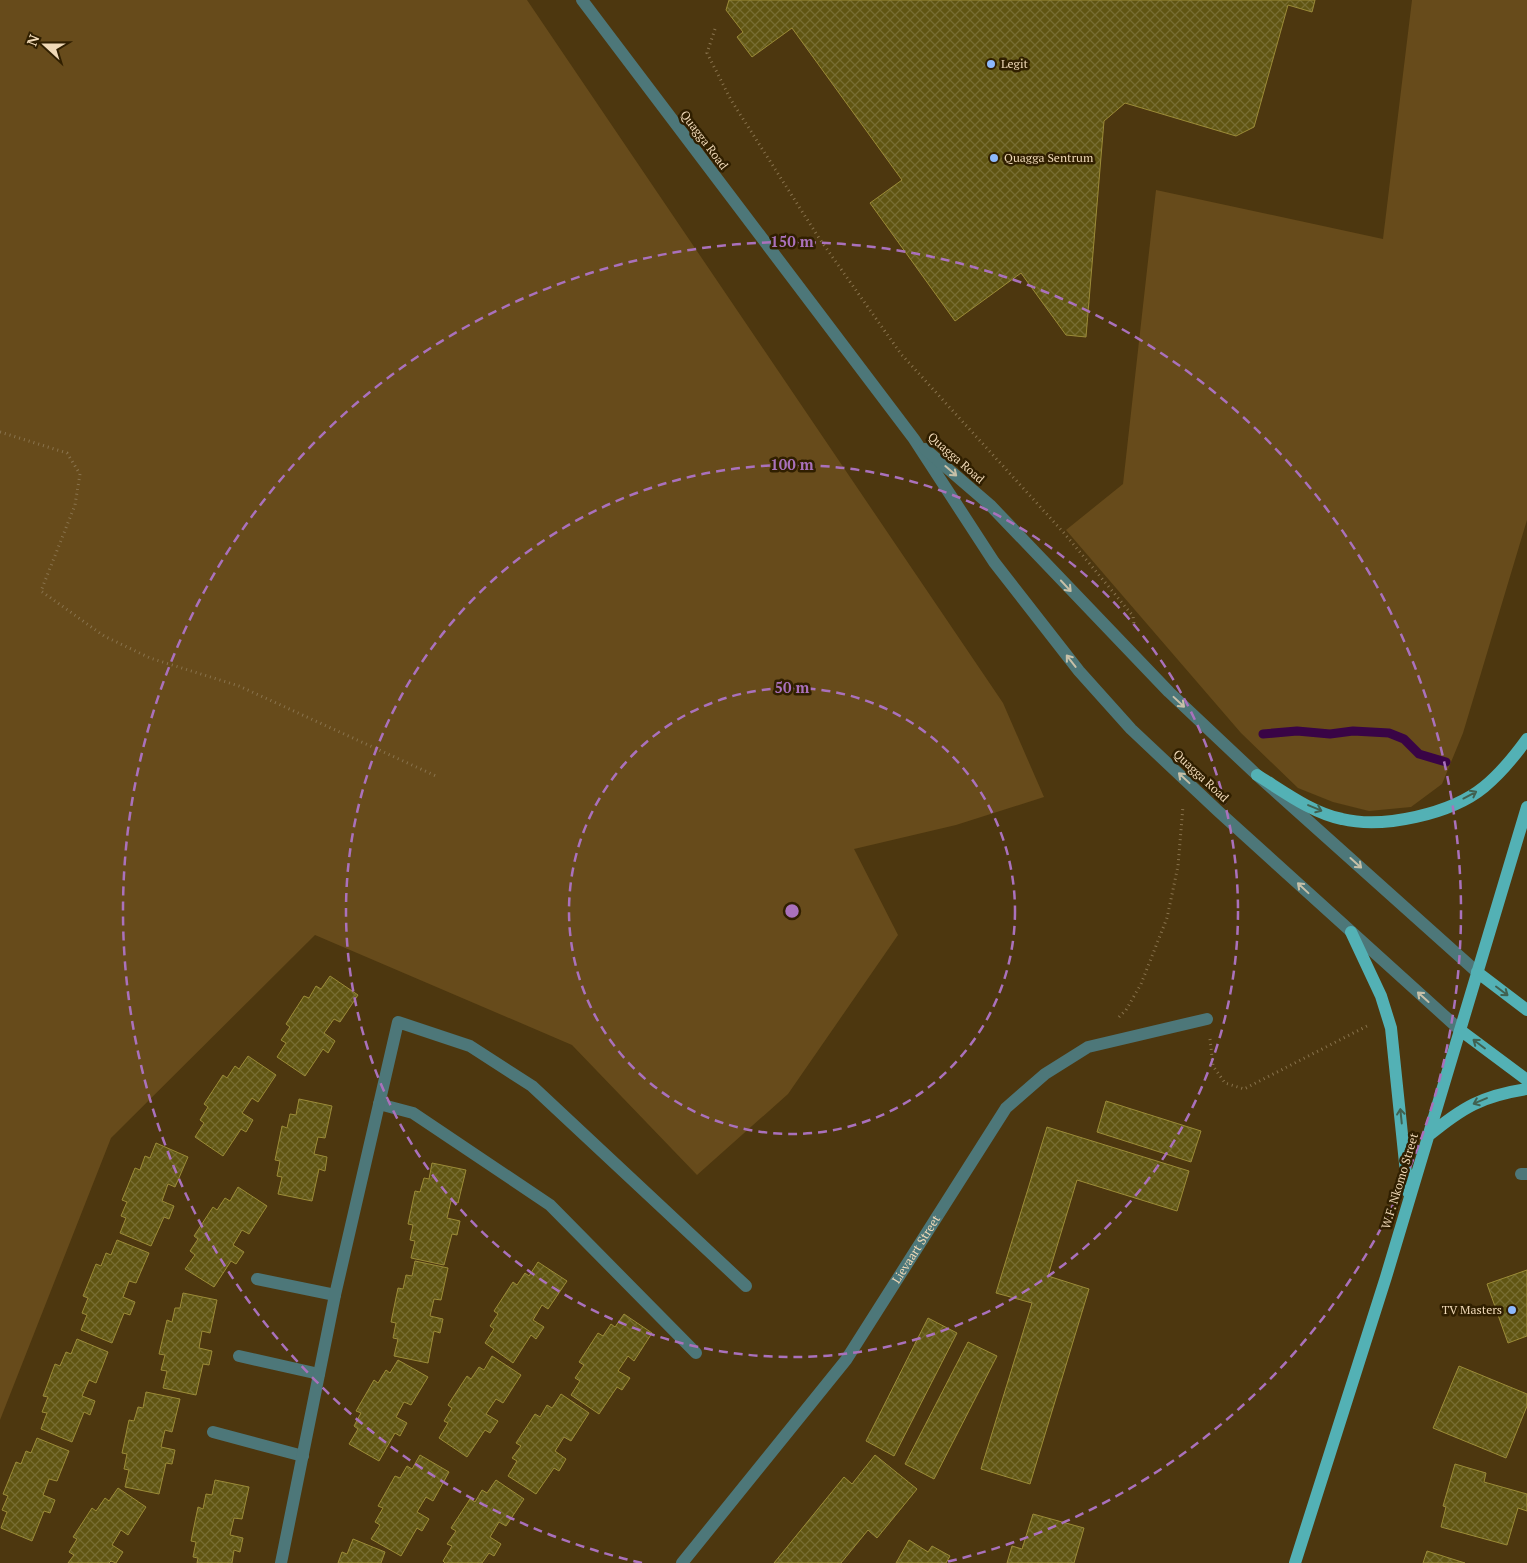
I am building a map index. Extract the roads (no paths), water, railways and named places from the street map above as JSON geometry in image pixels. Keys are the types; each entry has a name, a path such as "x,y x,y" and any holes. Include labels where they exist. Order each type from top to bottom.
{"main road":[{"path":"1257,776 1308,805 1342,820 1385,822 1417,818 1449,806 1483,788 1509,764 1527,739"},
{"name":"W.F. Nkomo Street","path":"1295,1563 1409,1199 1527,807"},
{"path":"1351,932 1381,996 1391,1028 1409,1199"},
{"name":"Quagga Road","path":"1477,972 1527,1010"},
{"name":"Quagga Road","path":"1460,1030 1527,1080"},
{"path":"1428,1136 1458,1111 1483,1099 1527,1089"}],"street":[{"name":"Quagga Road","path":"582,0 914,439 994,562 1079,671 1132,728 1185,779 1460,1030"},
{"name":"Quagga Road","path":"914,439 990,505 1137,660 1257,776 1477,972"},
{"name":"Lievaart Street","path":"682,1563 846,1360 1006,1108 1045,1074 1088,1047 1207,1019"},
{"path":"281,1563 335,1295 398,1022 470,1046 532,1086 746,1286"},
{"path":"380,1104 413,1113 550,1205 696,1353"},
{"path":"257,1279 335,1295"},
{"path":"239,1356 319,1374"},
{"path":"213,1432 303,1456"}],"waterway":[{"path":"1263,734 1297,731 1330,734 1353,731 1389,733 1404,739 1419,754 1446,762"}],"place":[{"name":"Legit","path":"991,64"},
{"name":"Quagga Sentrum","path":"994,158"},
{"name":"TV Masters","path":"1512,1310"}]}
